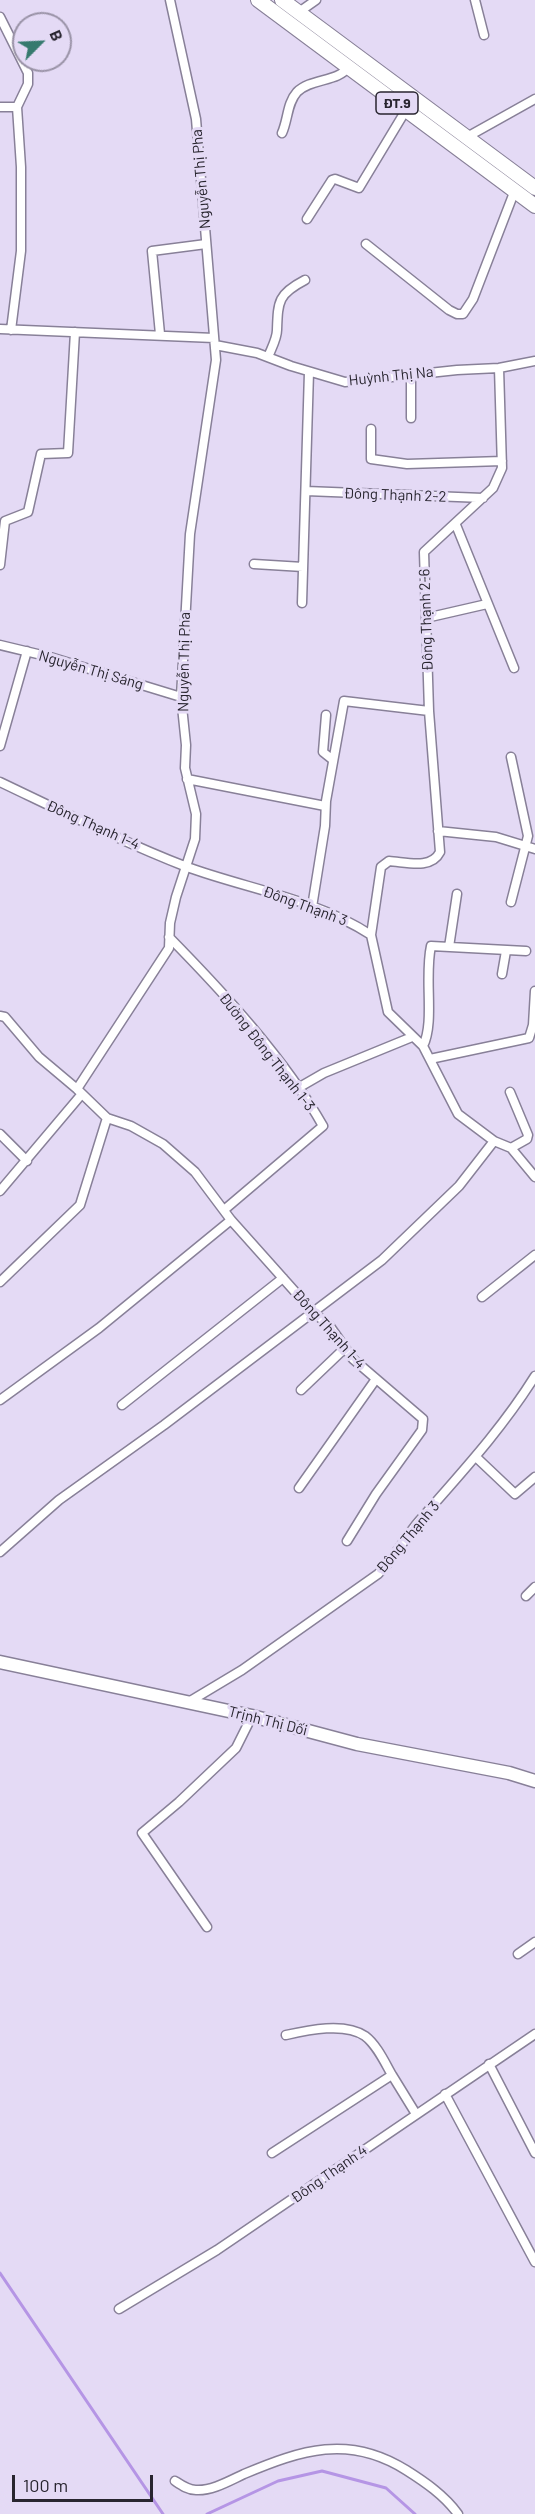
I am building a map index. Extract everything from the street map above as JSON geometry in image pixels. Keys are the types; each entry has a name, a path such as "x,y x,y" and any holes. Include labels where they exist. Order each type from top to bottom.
{"main road":[{"name":"ĐT.9","path":"258,0 535,206"},
{"name":"ĐT.9","path":"282,0 535,188"},
{"name":"Trịnh Thị Dối","path":"0,1662 252,1716 357,1744 535,1781"}],"street":[{"name":"Nguyễn Thị Pha","path":"0,1191 27,1161 79,1092 169,948 176,897 195,839 196,814 187,779 181,698 190,534 216,360 196,119 170,0"},
{"path":"299,12 316,0"},
{"path":"475,0 484,35"},
{"path":"0,17 28,73 28,84 17,107 21,167 21,251 11,330"},
{"path":"282,133 291,103 297,92 309,84 345,72 348,67"},
{"path":"467,137 535,99"},
{"path":"0,107 17,107"},
{"path":"307,219 332,180 335,179 359,188 406,110"},
{"path":"366,244 449,310 463,314 473,299 514,190"},
{"path":"160,334 159,303 152,251 206,244"},
{"path":"268,357 278,331 276,316 280,299 290,288 305,280"},
{"name":"Huỳnh Thị Na","path":"0,329 160,334 215,341 345,382 411,374 499,368 535,361"},
{"path":"0,565 5,521 28,512 40,454 68,453 75,332"},
{"name":"Đông Thạnh 2-6","path":"371,935 381,867 389,861 429,864 436,860 440,852 429,711 424,552 494,488 502,468 499,368"},
{"path":"302,603 309,372"},
{"path":"411,374 411,418"},
{"path":"371,429 371,459 407,464 502,461"},
{"name":"Đông Thạnh 2-2","path":"306,491 483,498"},
{"path":"456,525 514,668"},
{"path":"254,564 303,567"},
{"path":"426,618 487,604"},
{"name":"Nguyễn Thị Sáng","path":"0,645 27,651 181,698"},
{"path":"0,747 27,651"},
{"path":"312,908 325,806 344,701 429,711"},
{"path":"326,715 323,752 333,760"},
{"path":"511,757 531,848 512,902"},
{"path":"187,779 325,806"},
{"name":"Đông Thạnh 1-4","path":"0,782 187,867"},
{"path":"438,831 496,837 531,848"},
{"name":"Đông Thạnh 3","path":"187,867 351,922 371,935"},
{"path":"449,947 457,894"},
{"path":"371,935 388,1012 423,1046 458,1114 494,1141 511,1148 535,1177"},
{"name":"Đường Đông Thạnh 1-3","path":"169,937 209,978 298,1088 323,1126 224,1210"},
{"path":"423,1046 428,1036 426,967 431,946 526,951"},
{"path":"502,974 506,951"},
{"path":"430,1059 529,1038 534,1025 535,991"},
{"path":"0,1016 5,1017 39,1057 106,1118 80,1204 0,1282"},
{"path":"298,1088 324,1073 412,1037"},
{"path":"510,1092 528,1135 527,1139 511,1148"},
{"name":"Đông Thạnh 1-4","path":"106,1118 131,1126 163,1144 195,1172 231,1220 314,1312 329,1325 345,1348 376,1379 423,1419 422,1430 376,1494 347,1541"},
{"path":"0,1134 27,1161"},
{"path":"0,1552 59,1500 164,1425 382,1260 459,1186 494,1141"},
{"path":"0,1400 99,1328 231,1220"},
{"path":"482,1297 535,1255"},
{"path":"122,1405 283,1278"},
{"path":"301,1390 345,1348"},
{"name":"Đông Thạnh 3","path":"187,1703 270,1651 378,1574 391,1562 418,1523 477,1458 535,1376"},
{"path":"298,1488 376,1379"},
{"path":"477,1458 515,1494 535,1477"},
{"path":"526,1596 535,1587"},
{"path":"207,1926 142,1833 179,1802 236,1748 252,1716"},
{"path":"518,1954 535,1942"},
{"path":"286,2035 315,2029 359,2033 367,2037 416,2114"},
{"name":"Đông Thạnh 4","path":"119,2309 218,2250 535,2034"},
{"path":"489,2064 535,2153"},
{"path":"272,2153 392,2075"},
{"path":"445,2094 535,2262"},
{"path":"175,2481 188,2489 205,2489 280,2459 313,2450 343,2448 374,2454 392,2461 429,2484 458,2514"}],"waterway":[{"path":"0,2273 163,2514"},
{"path":"207,2514 278,2481 322,2471 386,2488 415,2514"}]}
